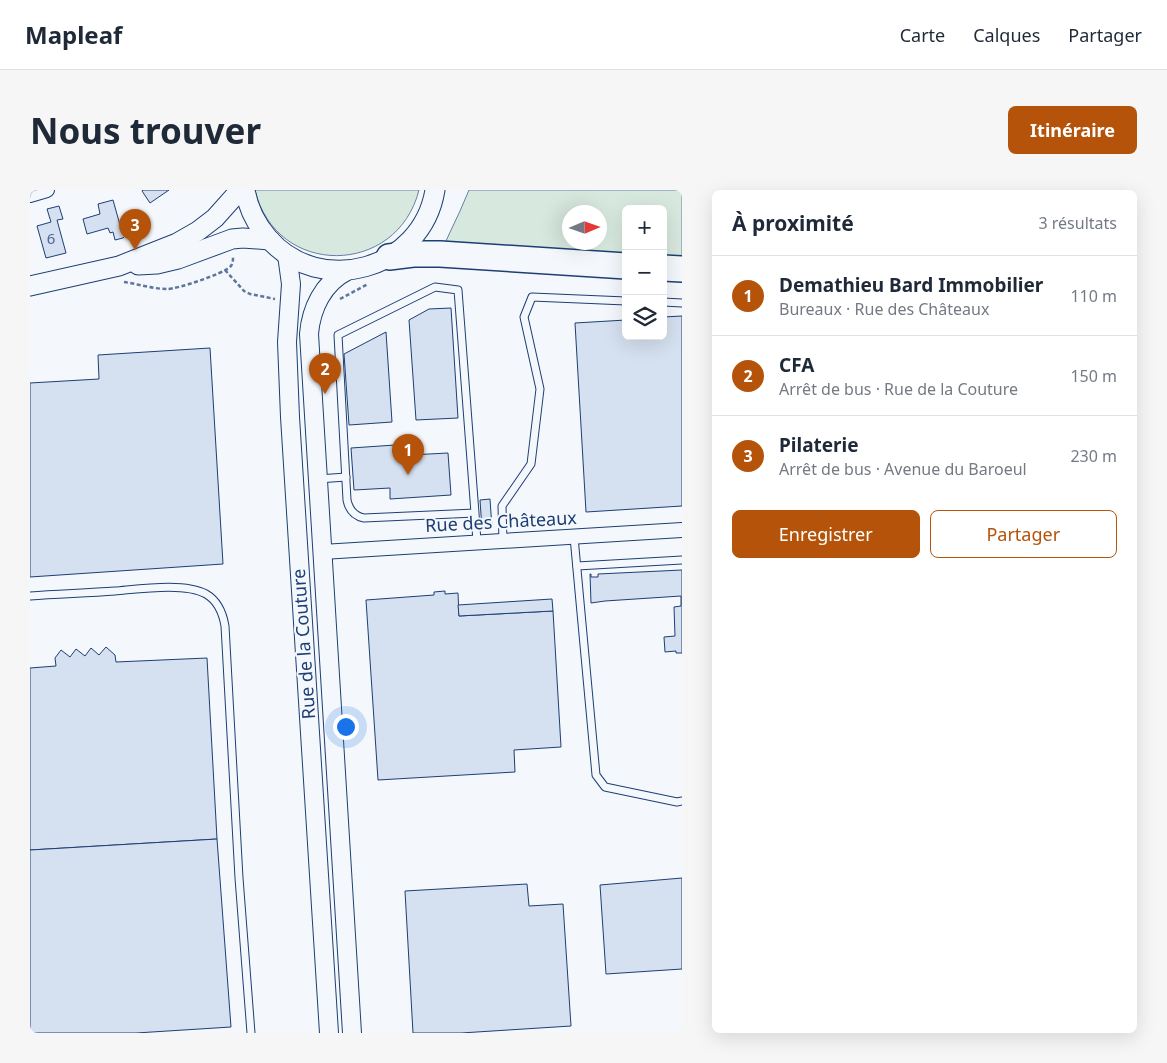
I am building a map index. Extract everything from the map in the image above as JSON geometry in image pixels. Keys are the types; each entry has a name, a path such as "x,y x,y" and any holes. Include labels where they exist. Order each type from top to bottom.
{"highway":[{"path":"389,258 429,254 622,266"},
{"path":"667,268 682,269"}],"main road":[{"path":"121,274 198,231 215,218 240,190"},
{"path":"245,190 254,219 270,240 287,255 301,263 316,268 347,271 389,258 402,248 418,231 429,210 435,190"},
{"path":"30,286 121,274 149,265 178,259 222,242 238,238 270,240"}],"street":[{"path":"30,194 47,190"},
{"name":"Rue de la Couture","path":"287,255 291,284 287,342 290,426 329,1033"},
{"name":"Rue de la Couture","path":"347,271 333,281 318,299 313,311 310,327 310,357 352,1033"},
{"name":"Rue des Châteaux","path":"322,552 682,530"}],"lane":[{"path":"475,512 371,518 360,517 350,511 348,506 338,335 435,287 458,290 475,512 477,542"},
{"path":"503,541 502,506 531,464 540,389 524,317 532,297 622,301"},
{"path":"667,302 682,303"},
{"path":"318,479 346,477"},
{"path":"574,536 596,776 605,787 677,802 682,801"},
{"path":"577,566 682,560"},
{"path":"30,596 170,587 199,591 210,597 219,606 225,626 238,868 251,1033"}],"path":[{"path":"121,274 162,289 175,288 224,270 232,264"}],"shaded area":[{"path":"255,190 419,190 406,219 387,239 363,251 337,256 310,252 286,239 267,219"},
{"path":"469,190 682,190 682,257 667,256 667,205 622,205 622,254 445,243"}],"building":[{"path":"143,190 169,190 150,203"},
{"path":"113,200 120,225 127,223 129,232 123,238 115,240 113,232 110,233 108,228 87,234 83,219 100,214 98,204"},
{"path":"59,206 63,219 57,220 66,253 46,258 37,226 51,222 47,209"},
{"path":"451,308 458,418 416,420 409,320 429,309"},
{"path":"682,316 682,506 586,512 575,323 622,320 622,340 667,340 667,317"},
{"path":"386,332 392,422 349,425 344,354"},
{"path":"210,348 223,564 30,577 30,383 99,379 98,355"},
{"path":"410,444 410,455 448,453 451,495 390,499 390,488 354,490 351,448"},
{"path":"490,499 492,528 482,529 480,500"},
{"path":"682,570 682,653 676,653 676,651 665,652 664,637 675,636 674,607 681,606 681,596 591,603 590,574 591,577 598,577 598,574"},
{"path":"445,591 445,594 458,593 459,616 553,611 561,747 514,750 515,772 378,780 366,600 434,595 434,592"},
{"path":"552,599 553,611 459,616 458,605"},
{"path":"106,647 115,655 116,662 207,658 217,839 30,850 30,668 56,666 55,658 61,650 70,657 76,649 85,656 91,648 99,655"},
{"path":"217,839 231,1027 136,1033 30,1033 30,850"},
{"path":"682,878 682,969 606,974 600,885"},
{"path":"527,884 529,906 563,904 571,1026 461,1033 413,1033 405,891"}],"place":[{"name":"Pilaterie","path":"135,250"},
{"name":"CFA","path":"325,394"},
{"name":"Demathieu Bard Immobilier","path":"408,475"}]}
